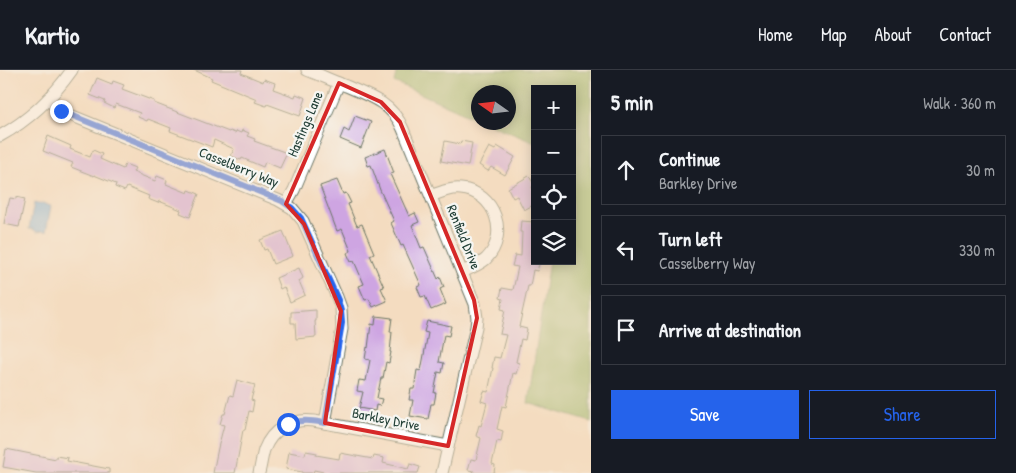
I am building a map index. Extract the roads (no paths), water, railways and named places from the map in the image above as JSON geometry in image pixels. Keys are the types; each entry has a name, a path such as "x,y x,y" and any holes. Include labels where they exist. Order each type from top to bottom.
{"street":[{"path":"0,136 24,121 48,99 72,70"},
{"name":"Renfield Drive","path":"307,70 377,99 395,115 403,129 475,304 477,322 442,473"},
{"name":"Hastings Lane","path":"286,204 294,190 339,83"},
{"name":"Casselberry Way","path":"48,99 63,112 286,204 297,213 304,224 337,297 341,311 341,332 325,423"},
{"path":"431,196 451,189 467,190 478,194 494,212 498,232 492,251 481,263 462,272"},
{"name":"Barkley Drive","path":"259,473 262,456 270,439 278,430 288,424 299,421 310,420 448,446"}],"water":[{"path":"34,203 43,203 51,206 46,232 37,232 29,229"}]}
